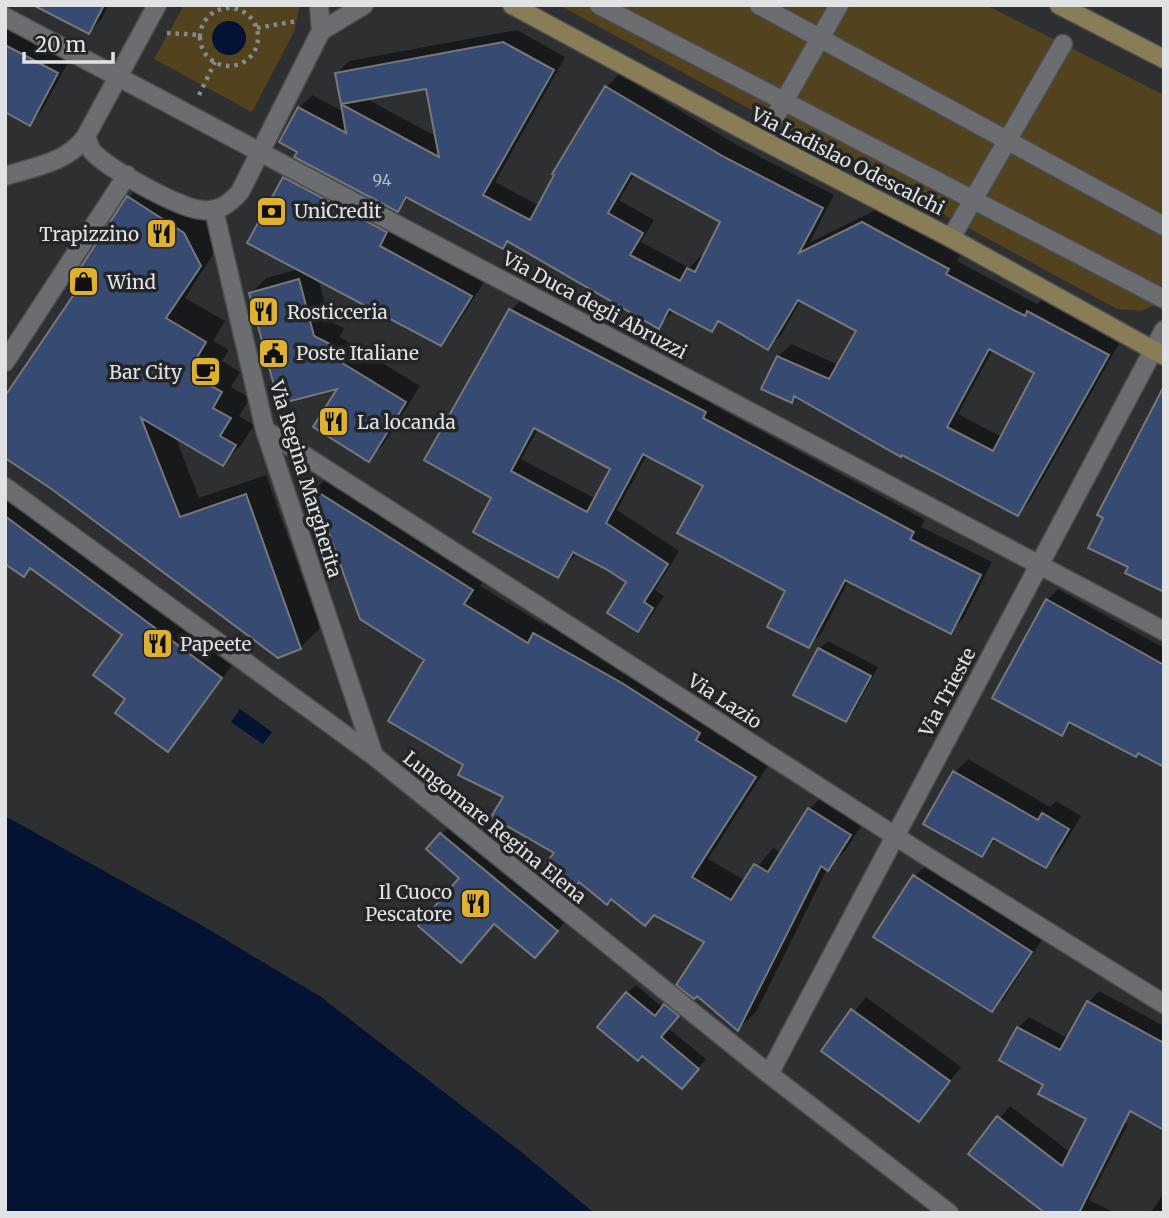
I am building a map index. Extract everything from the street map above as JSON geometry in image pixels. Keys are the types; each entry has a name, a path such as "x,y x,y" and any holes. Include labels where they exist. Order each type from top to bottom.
{"street":[{"path":"5,176 64,157 80,145 157,5"},
{"path":"86,136 91,150 127,175 178,204 214,210 231,202 240,192 321,18 364,5"},
{"name":"Via Ladislao Odescalchi","path":"512,5 762,141 951,238 1158,354"},
{"path":"599,5 1164,299"},
{"path":"759,5 1164,226"},
{"path":"762,141 839,5"},
{"path":"1059,5 1164,59"},
{"name":"Via Duca degli Abruzzi","path":"5,17 1164,631"},
{"path":"951,238 1063,44"},
{"path":"5,362 127,175"},
{"name":"Via Regina Margherita","path":"214,210 265,430 373,756"},
{"name":"Via Trieste","path":"769,1074 1038,565 1158,354 1164,331"},
{"name":"Via Lazio","path":"265,430 894,835 1164,1004"},
{"name":"Lungomare Regina Elena","path":"5,487 373,756 769,1074 949,1213"}],"path":[{"path":"216,8 243,8 257,28 258,40 250,57 234,65 215,62 202,48 200,39 205,20 216,8"},
{"path":"257,28 321,18"},
{"path":"199,95 215,62"}],"shaded area":[{"path":"184,5 300,5 294,32 252,112 154,59"},
{"path":"559,5 986,5 1164,95 1164,288 1155,305 1141,311 1117,309"}],"water":[{"path":"229,21 241,26 246,38 241,50 229,55 217,50 212,38 217,26"},
{"path":"240,709 272,732 263,744 231,722"},
{"path":"5,816 203,926 321,997 520,1151 594,1213 5,1213"}],"building":[{"path":"33,5 104,5 89,34"},
{"path":"503,42 554,70 483,195 530,220 554,175 552,174 605,86 724,157 823,208 799,253 862,222 949,269 946,274 1025,316 1027,311 1109,355 1018,516 902,455 901,457 794,396 792,403 761,389 777,356 829,379 856,331 798,300 768,350 718,321 712,332 669,309 659,329 507,241 503,249 406,197 398,212 294,157 297,152 279,142 298,107 346,133 335,73","holes":["426,89 439,157 341,104","631,173 720,222 695,272 687,268 680,281 630,255 643,233 608,213","989,349 1034,373 993,451 947,427"]},
{"path":"5,45 58,73 30,126 5,112"},
{"path":"283,177 387,232 380,246 472,296 441,346 247,243"},
{"path":"127,196 184,233 201,266 166,318 206,342 195,361 211,370 204,382 222,392 213,408 231,418 220,436 236,445 223,466 141,418 180,517 246,494 301,649 278,658 53,490 5,458 5,396 85,278 77,273"},
{"path":"299,279 314,336 330,344 326,353 406,402 369,462 313,427 337,389 279,404 249,293"},
{"path":"509,309 706,412 703,418 914,532 910,539 981,575 951,634 845,580 809,648 767,627 785,591 677,533 703,486 643,454 606,523 668,564 644,602 653,608 638,632 607,613 626,582 573,552 558,578 473,532 491,498 424,460","holes":["534,428 610,469 587,512 511,471"]},
{"path":"1164,386 1164,592 1125,573 1128,567 1088,548 1103,518 1097,515"},
{"path":"313,489 473,590 464,604 528,643 533,633 622,683 700,733 696,740 756,777 692,877 731,900 754,864 768,872 808,808 851,835 828,871 821,866 738,1031 697,996 694,999 676,985 704,942 654,915 645,926 611,899 607,905 579,882 576,886 546,863 554,853 491,817 503,797 458,775 463,765 388,721 424,660 360,619"},
{"path":"5,516 222,678 168,752 115,713 125,699 93,675 122,635 30,568 24,577 5,564"},
{"path":"1046,599 1164,665 1164,767 1138,753 1136,757 1069,722 1062,736 992,698"},
{"path":"818,648 871,676 846,722 793,695"},
{"path":"953,771 1038,820 1042,813 1069,829 1046,868 993,838 982,857 923,824"},
{"path":"440,833 558,931 535,958 494,924 461,963 418,926 459,878 426,849"},
{"path":"913,875 1032,952 992,1012 873,937"},
{"path":"626,992 655,1016 664,1004 679,1016 661,1037 699,1069 682,1089 642,1056 638,1061 597,1027"},
{"path":"1087,1001 1164,1043 1164,1130 1130,1111 1079,1213 1045,1213 968,1154 997,1116 1062,1166 1086,1119 1038,1094 1043,1085 999,1060 1017,1027 1060,1050"},
{"path":"851,1009 950,1081 919,1122 821,1051"}],"place":[{"name":"UniCredit","path":"271,211"},
{"name":"Trapizzino","path":"162,234"},
{"name":"Wind","path":"84,282"},
{"name":"Rosticceria","path":"264,312"},
{"name":"Poste Italiane","path":"273,353"},
{"name":"Bar City","path":"205,372"},
{"name":"La locanda","path":"334,422"},
{"name":"Papeete","path":"157,644"},
{"name":"Il Cuoco Pescatore","path":"475,903"}]}
